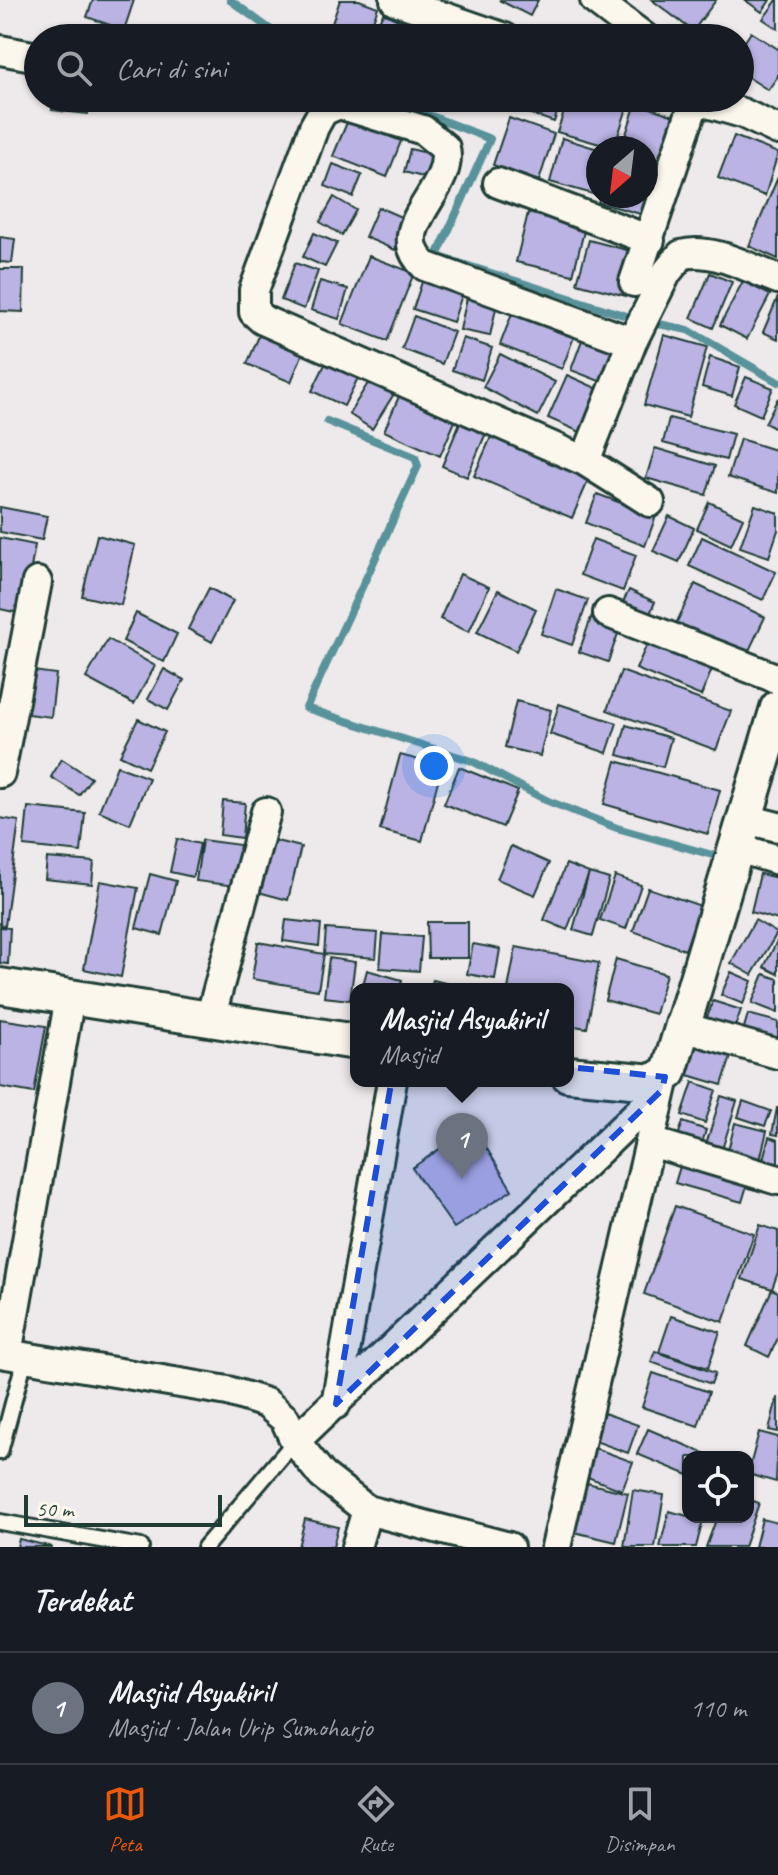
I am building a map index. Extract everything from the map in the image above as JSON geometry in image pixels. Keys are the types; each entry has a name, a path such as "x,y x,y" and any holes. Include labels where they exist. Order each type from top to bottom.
{"street":[{"path":"395,0 464,24"},
{"path":"595,0 627,24"},
{"path":"0,50 24,54"},
{"path":"326,112 317,120 254,290 254,312 263,320 585,461 650,502"},
{"path":"369,112 423,130 445,148 446,167 410,238 414,252 425,266 636,335"},
{"path":"585,461 636,335 650,240 708,112"},
{"path":"736,112 778,130"},
{"path":"498,183 650,240"},
{"path":"644,291 675,260 689,252 712,255 778,279"},
{"path":"0,773 37,582"},
{"path":"608,613 778,679"},
{"path":"556,1547 663,1084 745,845 778,708"},
{"path":"210,1019 266,812"},
{"path":"745,845 778,860"},
{"path":"0,986 350,1041"},
{"path":"70,997 11,1355 228,1391 266,1403 285,1419 295,1441 322,1475 367,1510 509,1547"},
{"path":"683,1027 778,1054"},
{"path":"574,1075 663,1084"},
{"path":"295,1441 663,1084"},
{"path":"336,1404 391,1087"},
{"path":"651,1142 778,1180"},
{"path":"356,1547 367,1510"}],"lane":[{"path":"0,1452 11,1355"},
{"path":"205,1547 295,1441"},
{"path":"0,1522 141,1547"}],"highlighted area":[{"path":"397,1049 665,1077 662,1090 336,1404"}],"building":[{"path":"93,0 134,0 126,24 107,24 87,17"},
{"path":"340,0 359,0 378,7 372,24 332,24"},
{"path":"499,0 538,0 530,16"},
{"path":"652,0 716,0 698,24 684,24"},
{"path":"745,0 770,0 762,12"},
{"path":"778,0 778,29 763,19"},
{"path":"383,13 407,24 378,24"},
{"path":"754,34 778,49 778,76 768,90 754,81"},
{"path":"525,112 557,112 554,122"},
{"path":"564,112 626,112 618,136 586,136 586,140 557,132"},
{"path":"633,112 662,112 686,120 672,164 658,159 658,136 626,136"},
{"path":"509,118 554,134 539,181 493,165"},
{"path":"348,120 401,141 387,177 333,156"},
{"path":"734,136 778,153 765,196 718,178"},
{"path":"562,138 586,145 586,192 550,182"},
{"path":"410,149 436,155 430,179 404,172"},
{"path":"333,164 362,175 353,197 325,186"},
{"path":"658,170 664,172 658,193"},
{"path":"778,177 778,259 749,246"},
{"path":"334,197 356,210 342,235 320,222"},
{"path":"378,207 408,220 395,250 365,237"},
{"path":"619,208 654,208 651,217"},
{"path":"528,213 585,227 573,275 516,262"},
{"path":"314,233 337,243 325,267 303,257"},
{"path":"0,237 15,239 12,263 0,262"},
{"path":"589,240 638,253 626,296 577,283"},
{"path":"369,256 414,273 387,341 342,324"},
{"path":"295,263 318,271 304,309 281,300"},
{"path":"0,269 24,269 23,312 0,311"},
{"path":"710,273 732,282 713,328 691,318"},
{"path":"423,279 463,292 453,322 413,309"},
{"path":"320,281 348,289 339,319 311,310"},
{"path":"743,281 770,295 747,339 720,325"},
{"path":"468,293 498,299 490,336 460,330"},
{"path":"778,297 778,339 763,332"},
{"path":"513,311 575,334 562,369 500,345"},
{"path":"414,316 454,332 442,364 402,349"},
{"path":"262,329 305,348 291,382 247,364"},
{"path":"585,332 621,345 607,384 571,370"},
{"path":"664,335 707,347 688,417 644,405"},
{"path":"463,338 492,348 482,380 452,370"},
{"path":"500,354 555,382 538,416 483,387"},
{"path":"329,356 361,372 344,406 312,391"},
{"path":"710,357 740,367 732,396 702,387"},
{"path":"373,375 397,389 372,429 349,414"},
{"path":"567,375 605,392 587,435 548,418"},
{"path":"746,377 773,388 761,416 734,404"},
{"path":"400,394 456,419 440,456 384,431"},
{"path":"778,398 778,430 765,423"},
{"path":"463,415 489,426 467,477 442,466"},
{"path":"669,418 733,434 726,460 663,443"},
{"path":"494,430 592,472 572,518 474,476"},
{"path":"740,439 778,451 778,493 728,477"},
{"path":"655,448 715,466 706,495 646,478"},
{"path":"597,494 656,516 645,546 586,523"},
{"path":"709,502 743,518 731,545 697,529"},
{"path":"755,505 778,513 778,530 769,557 740,547"},
{"path":"0,507 47,516 42,540 0,532"},
{"path":"669,516 694,528 679,562 653,551"},
{"path":"97,535 135,545 121,605 82,596"},
{"path":"702,537 776,572 763,600 689,566"},
{"path":"0,538 35,545 23,614 0,609"},
{"path":"593,539 636,555 623,591 580,575"},
{"path":"460,574 489,587 469,632 440,619"},
{"path":"695,584 765,617 744,661 674,628"},
{"path":"209,588 233,601 212,642 188,629"},
{"path":"556,589 588,600 572,645 541,634"},
{"path":"498,590 536,609 516,651 477,632"},
{"path":"629,590 655,602 646,623 619,610"},
{"path":"136,613 177,634 164,662 123,641"},
{"path":"592,615 621,625 608,662 579,652"},
{"path":"651,635 715,662 701,696 636,669"},
{"path":"108,639 155,666 134,704 86,678"},
{"path":"164,669 184,680 168,710 148,699"},
{"path":"25,670 56,674 51,717 19,713"},
{"path":"621,671 731,711 716,750 607,710"},
{"path":"516,701 551,710 540,756 505,747"},
{"path":"559,704 617,723 607,753 550,734"},
{"path":"138,719 165,732 147,768 120,755"},
{"path":"626,725 671,738 663,767 618,755"},
{"path":"400,755 442,766 422,841 380,830"},
{"path":"62,759 91,778 79,795 51,777"},
{"path":"616,761 720,790 708,834 604,804"},
{"path":"117,766 149,778 130,824 99,811"},
{"path":"459,767 518,791 503,827 444,804"},
{"path":"223,801 245,803 242,838 220,835"},
{"path":"28,807 85,813 81,852 24,846"},
{"path":"0,818 19,821 5,926 0,925"},
{"path":"264,838 301,847 288,900 251,890"},
{"path":"177,839 200,844 193,877 170,872"},
{"path":"202,840 240,845 235,886 196,881"},
{"path":"511,846 549,863 535,895 497,879"},
{"path":"47,858 94,862 92,884 45,879"},
{"path":"566,864 589,873 567,930 544,920"},
{"path":"589,873 609,879 593,936 573,930"},
{"path":"150,874 176,881 162,935 136,928"},
{"path":"760,874 778,878 778,920 751,912"},
{"path":"615,876 641,885 626,929 600,920"},
{"path":"100,881 138,888 121,977 84,969"},
{"path":"648,888 701,906 685,950 633,931"},
{"path":"286,920 321,924 319,946 283,941"},
{"path":"755,920 777,933 752,975 731,963"},
{"path":"427,922 468,922 468,958 428,958"},
{"path":"0,927 10,928 8,964 0,963"},
{"path":"326,929 378,933 376,958 324,954"},
{"path":"383,934 422,937 419,971 380,968"},
{"path":"778,939 778,974 764,967"},
{"path":"258,942 324,954 318,990 252,979"},
{"path":"473,944 500,949 495,979 467,974"},
{"path":"516,947 599,963 587,1028 574,1026 574,983 509,983"},
{"path":"329,958 355,962 350,1000 324,997"},
{"path":"616,959 666,974 655,1014 605,1000"},
{"path":"367,970 402,980 401,983 364,983"},
{"path":"731,972 752,981 743,1004 721,995"},
{"path":"764,974 778,979 778,1013 752,1003"},
{"path":"713,1001 741,1010 732,1035 704,1026"},
{"path":"748,1014 778,1022 778,1047 741,1038"},
{"path":"0,1019 46,1026 34,1093 0,1087"},
{"path":"697,1036 734,1047 722,1085 685,1074"},
{"path":"693,1082 716,1090 705,1123 682,1115"},
{"path":"721,1096 737,1101 720,1156 704,1151"},
{"path":"743,1101 771,1111 765,1126 738,1117"},
{"path":"778,1108 778,1135 772,1134"},
{"path":"683,1122 706,1130 699,1153 675,1145"},
{"path":"735,1123 767,1131 759,1164 727,1155"},
{"path":"473,1126 512,1190 454,1228 412,1168"},
{"path":"769,1137 778,1140 778,1167 762,1163"},
{"path":"682,1160 749,1179 742,1202 675,1183"},
{"path":"675,1206 754,1234 723,1322 644,1294"},
{"path":"760,1225 778,1231 778,1272 772,1289 742,1279"},
{"path":"772,1289 778,1292 778,1338 769,1357 747,1346"},
{"path":"671,1316 720,1332 708,1368 659,1352"},
{"path":"655,1351 715,1373 711,1384 651,1362"},
{"path":"653,1373 709,1392 698,1426 642,1407"},
{"path":"778,1398 778,1432 769,1430"},
{"path":"604,1413 638,1425 628,1453 595,1441"},
{"path":"648,1429 699,1451 682,1451 682,1473 637,1454"},
{"path":"759,1432 778,1437 776,1482 754,1476 754,1451"},
{"path":"592,1447 633,1462 622,1490 582,1475"},
{"path":"587,1483 628,1493 616,1542 574,1532"},
{"path":"633,1490 664,1495 655,1547 624,1547"},
{"path":"754,1501 759,1503 754,1518"},
{"path":"669,1511 682,1514 682,1523 702,1523 696,1547 660,1547"},
{"path":"305,1519 338,1527 333,1547 298,1547"},
{"path":"762,1519 778,1523 778,1547 755,1547"},
{"path":"715,1523 752,1523 744,1547 706,1547"},
{"path":"19,1539 52,1547 17,1547"}],"waterway":[{"path":"230,0 263,24"},
{"path":"421,112 490,139 437,256 636,319"},
{"path":"649,322 688,330 778,382"},
{"path":"327,421 415,457 418,466 306,708 472,761 548,801 617,828 723,858"}],"place":[{"name":"Masjid Asyakiril","path":"462,1179"}]}
